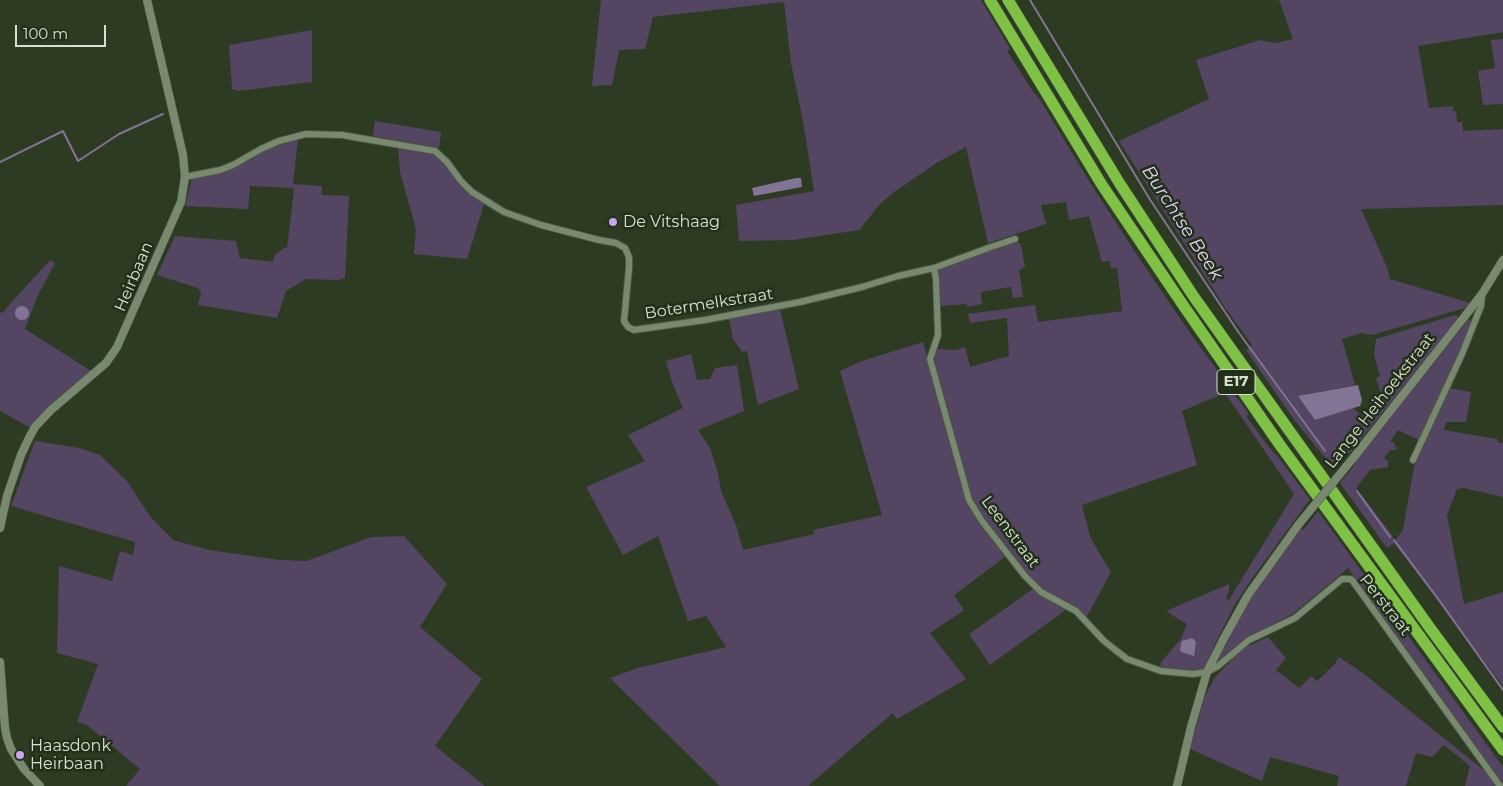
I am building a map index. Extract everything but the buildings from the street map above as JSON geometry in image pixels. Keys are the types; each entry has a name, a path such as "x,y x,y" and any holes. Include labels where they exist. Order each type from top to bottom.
{"highway":[{"name":"E17","path":"990,0 1102,185 1183,305 1280,444 1503,750"},
{"name":"E17","path":"1008,0 1120,184 1194,297 1430,628 1503,727"}],"street":[{"name":"Heirbaan","path":"0,528 21,455 35,426 106,363 118,347 181,202 185,177 183,155 147,0"},
{"name":"Botermelkstraat","path":"185,177 220,170 279,141 306,134 342,135 435,151 447,162 472,192 504,212 541,225 616,243 625,248 629,257 629,268 624,321 628,327 634,330 705,320 800,302 934,268 1015,239"},
{"name":"Lange Heihoekstraat","path":"1207,672 1248,595 1299,524 1482,294 1503,260"},
{"name":"Leenstraat","path":"934,268 938,335 930,359 966,494 982,521 1025,576 1041,592 1076,611 1104,641 1127,659 1161,670 1193,674 1207,672"},
{"name":"Lange Heihoekstraat","path":"1413,460 1462,354 1481,306 1482,294"},
{"name":"Perstraat","path":"1207,672 1218,666 1249,640 1295,618 1342,579 1350,579 1500,786"},
{"path":"0,662 7,738 11,749 24,769 40,786"},
{"path":"1177,786 1191,726 1207,672"}],"shaded area":[{"path":"601,0 981,0 1010,49 1007,51 1039,98 1089,181 1137,255 1249,414 1246,416 1310,499 1235,604 1204,670 1179,671 1160,668 1161,662 1181,639 1187,624 1166,611 1229,584 1226,598 1229,600 1294,494 1225,393 1182,411 1197,465 1082,505 1090,536 1111,572 1086,618 1036,584 975,506 969,494 937,370 934,357 937,349 956,350 965,347 970,367 1009,356 1007,318 970,323 968,314 1035,305 1038,322 1122,311 1117,267 1111,269 1110,261 1102,262 1089,216 1069,220 1066,202 1041,205 1046,224 988,243 966,147 938,162 894,192 880,204 859,230 793,240 739,241 736,205 814,191 803,121 791,63 784,2 653,17 645,49 619,50 612,85 592,86"},
{"path":"1279,0 1503,0 1503,32 1418,46 1429,108 1453,106 1453,111 1456,111 1457,122 1462,122 1463,131 1503,129 1503,205 1361,209 1387,267 1390,279 1470,303 1465,308 1372,335 1361,333 1342,339 1355,385 1299,396 1315,420 1353,408 1361,416 1381,394 1376,378 1380,376 1374,355 1376,339 1452,316 1456,315 1458,317 1349,454 1347,453 1336,467 1327,460 1295,421 1246,350 1252,345 1226,309 1119,141 1209,99 1196,60 1260,40 1275,43 1293,39"},
{"path":"312,30 312,82 238,91 232,89 229,45"},
{"path":"1503,39 1503,104 1483,105 1478,71 1495,68 1491,40"},
{"path":"375,121 441,132 439,148 373,136"},
{"path":"298,138 293,184 322,186 322,195 349,196 345,278 338,280 306,279 286,291 277,318 198,305 201,292 198,288 157,275 175,236 236,241 240,258 273,262 275,255 284,248 287,248 294,190 292,188 250,186 248,209 185,206 191,181 194,178 267,148"},
{"path":"398,146 433,154 440,159 465,190 484,204 467,259 414,254 416,229 400,172"},
{"path":"801,178 802,187 754,196 752,188"},
{"path":"1015,242 1020,243 1025,267 1019,270 1023,297 1013,298 1011,287 981,292 982,304 967,307 967,304 941,306 938,270 940,268"},
{"path":"50,260 55,263 38,295 25,329 91,371 31,428 0,411 0,312 2,313"},
{"path":"19,306 25,306 29,313 25,320 19,320 15,316 15,310"},
{"path":"780,309 799,389 758,405 747,351 742,352 733,339 729,319"},
{"path":"1469,319 1472,322 1470,331 1419,440 1398,430 1390,442 1394,442 1397,450 1390,450 1384,458 1388,461 1388,467 1370,470 1356,488 1392,535 1394,542 1403,530 1414,467 1420,450 1449,388 1471,392 1466,422 1446,422 1444,430 1497,439 1499,443 1503,443 1503,497 1464,488 1457,489 1447,515 1464,604 1503,592 1503,686 1394,543 1387,548 1340,483 1355,464 1354,462"},
{"path":"923,342 966,501 1006,556 954,595 964,610 930,633 966,679 897,719 893,713 808,786 720,786 610,678 638,668 726,647 706,616 688,621 658,536 623,555 586,487 645,461 628,435 683,408 672,382 666,361 691,354 697,380 710,379 715,368 737,365 744,411 698,430 710,448 718,473 721,491 736,525 743,550 815,534 813,530 882,515 840,371 862,361"},
{"path":"1358,385 1362,400 1360,406 1315,420 1298,396"},
{"path":"35,441 79,448 100,455 127,481 149,515 173,540 209,550 280,560 307,561 371,537 404,536 447,584 420,627 482,679 435,746 485,786 126,786 140,769 87,725 77,722 98,664 57,653 59,566 112,581 120,551 133,555 135,542 11,506"},
{"path":"1318,511 1503,767 1503,784 1348,568 1294,613 1243,640 1221,660 1218,660 1257,588 1301,529 1303,530"},
{"path":"1033,589 1067,609 990,665 969,634"},
{"path":"1268,637 1286,658 1276,670 1299,688 1311,676 1317,681 1334,665 1339,657 1364,674 1486,772 1495,786 1465,786 1470,766 1444,745 1432,757 1416,753 1406,786 1337,786 1339,776 1270,757 1262,781 1190,749 1205,696 1215,677 1244,648"},
{"path":"1192,638 1196,642 1194,656 1181,652 1180,649 1182,641"}],"waterway":[{"name":"Burchtse Beek","path":"1030,0 1149,198 1239,333 1325,451"},
{"path":"0,162 63,131 78,161 119,134 163,114"},
{"name":"Burchtse Beek","path":"1357,491 1390,537"},
{"name":"Burchtse Beek","path":"1394,540 1503,690"}],"place":[{"name":"De Vitshaag","path":"613,222"},
{"name":"Haasdonk Heirbaan","path":"20,755"}]}
